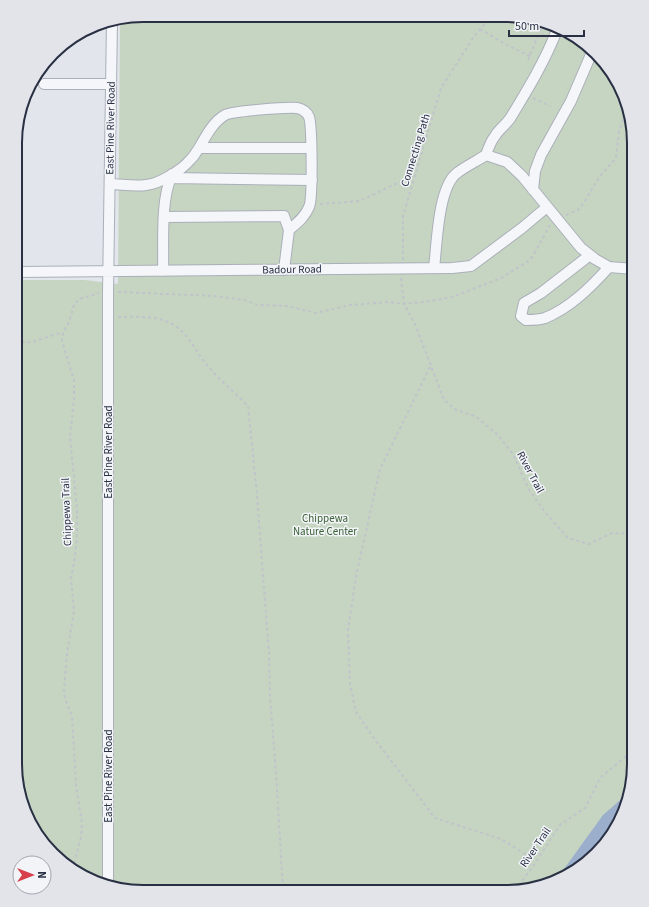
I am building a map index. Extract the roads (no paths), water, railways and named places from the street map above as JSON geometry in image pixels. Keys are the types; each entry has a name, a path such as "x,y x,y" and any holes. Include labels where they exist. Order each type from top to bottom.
{"street":[{"name":"East Pine River Road","path":"108,880 108,271 112,26"},
{"path":"434,268 438,228 446,189 456,173 486,155 495,135 510,120 550,48 556,32"},
{"path":"533,190 535,171 541,155 571,101 590,56"},
{"path":"44,84 111,84"},
{"path":"144,186 154,184 171,176 190,160 206,135 217,121 226,114 298,108 304,110 309,117 312,180 310,206 301,220 289,230"},
{"path":"198,148 311,148"},
{"path":"486,155 506,162 522,176 581,248 609,267 627,268"},
{"path":"171,176 312,180"},
{"path":"163,271 165,203 167,186 171,176"},
{"path":"110,184 154,188 159,192 165,203"},
{"name":"Badour Road","path":"22,272 452,268 471,266 522,228 547,207"},
{"path":"164,217 284,216 289,230 284,270"},
{"path":"590,255 541,293 524,303 521,316 526,320 544,318 570,304 595,282 609,267"}],"water":[{"path":"622,798 615,818 597,844 586,855 562,872 603,815"}],"park label":[{"name":"Chippewa Nature Center","path":"325,524"}]}
